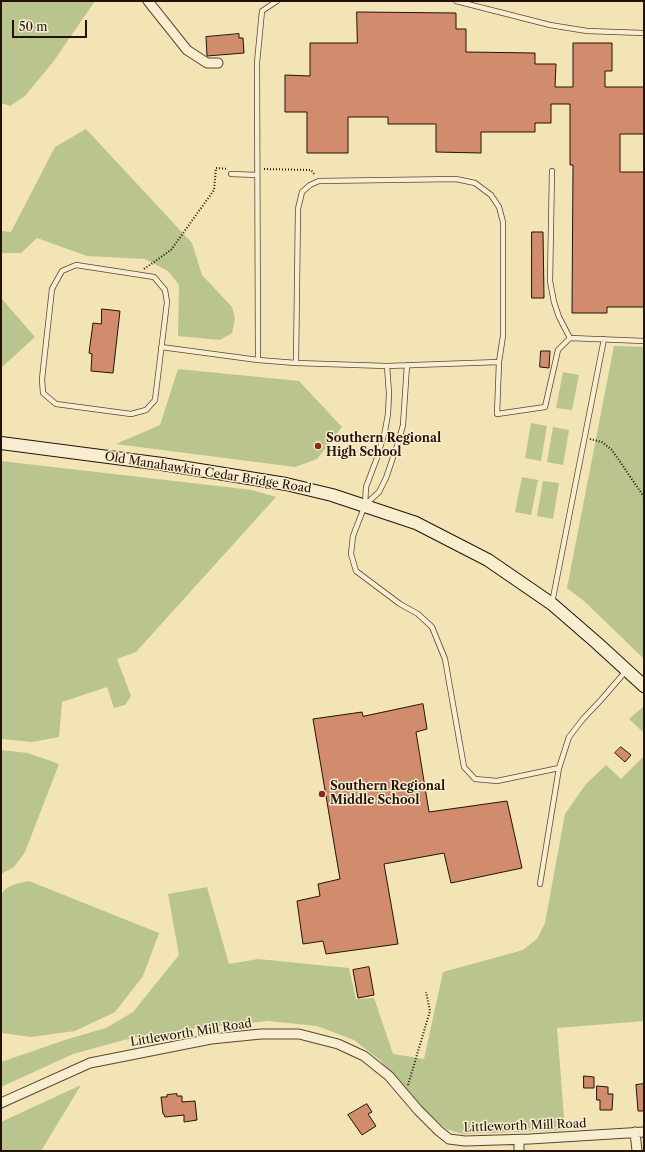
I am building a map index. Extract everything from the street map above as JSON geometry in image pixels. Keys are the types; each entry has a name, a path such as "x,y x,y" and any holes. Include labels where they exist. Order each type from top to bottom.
{"street":[{"path":"148,1 186,50 207,63 218,63"},
{"name":"Old Manahawkin Cedar Bridge Road","path":"1,442 162,464 286,484 332,495 416,523 488,560 552,604 644,686"},
{"name":"Littleworth Mill Road","path":"1,1103 90,1063 211,1039 261,1034 299,1034 338,1044 364,1056 389,1076 406,1094 418,1110 449,1139 464,1141 519,1140 640,1132"},
{"path":"637,1151 640,1132"},
{"path":"519,1140 519,1151"}],"lane":[{"path":"258,360 257,63 262,11 277,1"},
{"path":"456,1 550,25 587,31 644,33"},
{"path":"231,171 258,175"},
{"path":"552,171 550,281 554,302 559,317 570,338"},
{"path":"296,363 298,209 302,192 319,181 456,179 475,183 491,194 499,207 503,222 503,336 499,362 497,414 545,407 558,350 570,338 644,341"},
{"path":"76,266 136,274 154,277 165,290 166,302 155,400 146,410 131,414 56,404 43,393 42,379 52,289 62,271 76,266"},
{"path":"552,604 604,339"},
{"path":"161,347 258,360 296,363 387,366 499,362"},
{"path":"364,505 379,492 386,478 399,440 403,425 407,365"},
{"path":"387,366 389,393 388,414 385,431 366,487 364,505 353,536 351,554 356,571 400,604 418,614 432,627 445,659 464,767 475,778 497,780 559,768"},
{"path":"540,884 559,768 569,737 583,719 627,671"}],"path":[{"path":"136,274 171,250 214,190 216,168 231,171"},
{"path":"258,169 311,170 319,181"},
{"path":"585,438 602,442 612,450 644,498"},
{"path":"406,1094 430,1011 426,992"}],"green space":[{"path":"1,1 95,1 53,62 25,96 10,106 1,103"},
{"path":"86,129 192,243 202,275 232,307 235,318 232,333 220,340 178,336 179,285 168,271 145,259 87,256 37,238 21,253 1,253 1,231 11,232 55,147"},
{"path":"1,298 35,337 1,368"},
{"path":"614,346 644,347 644,659 584,601 567,588"},
{"path":"178,369 299,381 342,427 317,459 295,467 116,444 160,425"},
{"path":"563,372 579,375 572,410 556,408"},
{"path":"531,423 547,426 541,461 525,458"},
{"path":"553,427 569,430 563,465 547,462"},
{"path":"1,461 252,490 276,497 136,652 117,659 131,696 125,705 114,708 107,687 62,702 59,737 32,742 1,739"},
{"path":"522,477 538,480 531,515 515,512"},
{"path":"543,481 559,483 553,519 537,516"},
{"path":"644,706 644,733 629,719"},
{"path":"1,750 28,753 59,764 25,852 14,867 1,874"},
{"path":"644,756 644,1021 557,1028 565,1130 463,1134 446,1129 412,1098 380,1060 354,1040 317,1026 268,1021 188,1029 124,1040 73,1054 1,1087 1,1062 68,1039 106,1028 133,1012 179,955 168,894 207,887 229,964 258,959 349,968 356,999 374,998 393,1054 424,1059 443,972 523,950 537,939 545,923 565,814 586,784 606,765 621,779"},
{"path":"29,881 159,933 143,976 115,1012 75,1031 31,1037 1,1033 1,896 9,887"},
{"path":"81,1085 41,1151 1,1151 1,1122"}],"building":[{"path":"357,12 456,13 456,29 466,29 466,52 535,53 535,64 556,64 555,87 573,87 573,43 612,43 612,71 605,71 605,87 644,87 644,134 620,134 620,172 644,172 644,307 607,307 607,313 572,313 573,165 570,165 570,104 551,104 551,123 535,123 535,132 481,132 481,153 436,152 436,124 388,124 388,117 348,117 348,153 307,153 307,112 285,112 285,75 310,76 310,43 357,43"},
{"path":"239,34 239,38 243,38 244,53 207,56 206,37"},
{"path":"532,232 543,232 544,298 532,298"},
{"path":"102,309 120,311 113,373 91,371 92,354 89,353 93,323 101,324"},
{"path":"541,351 550,351 549,368 540,367"},
{"path":"423,704 427,729 416,732 429,812 507,801 522,868 451,883 444,853 384,864 398,944 326,954 323,941 303,944 297,901 320,896 318,884 340,879 313,719 362,712 363,716"},
{"path":"621,747 631,755 625,762 615,753"},
{"path":"369,967 374,995 358,998 353,970"},
{"path":"584,1076 594,1077 594,1088 584,1088"},
{"path":"644,1084 644,1111 638,1111 636,1085"},
{"path":"597,1086 608,1087 608,1094 613,1094 612,1110 600,1110 600,1100 597,1100"},
{"path":"177,1094 177,1096 182,1096 182,1102 195,1101 197,1120 184,1122 184,1115 165,1117 163,1114 161,1097"},
{"path":"367,1104 372,1112 368,1114 376,1126 362,1135 348,1115"}],"place":[{"name":"Southern Regional High School","path":"318,446"},
{"name":"Southern Regional Middle School","path":"322,794"}]}
